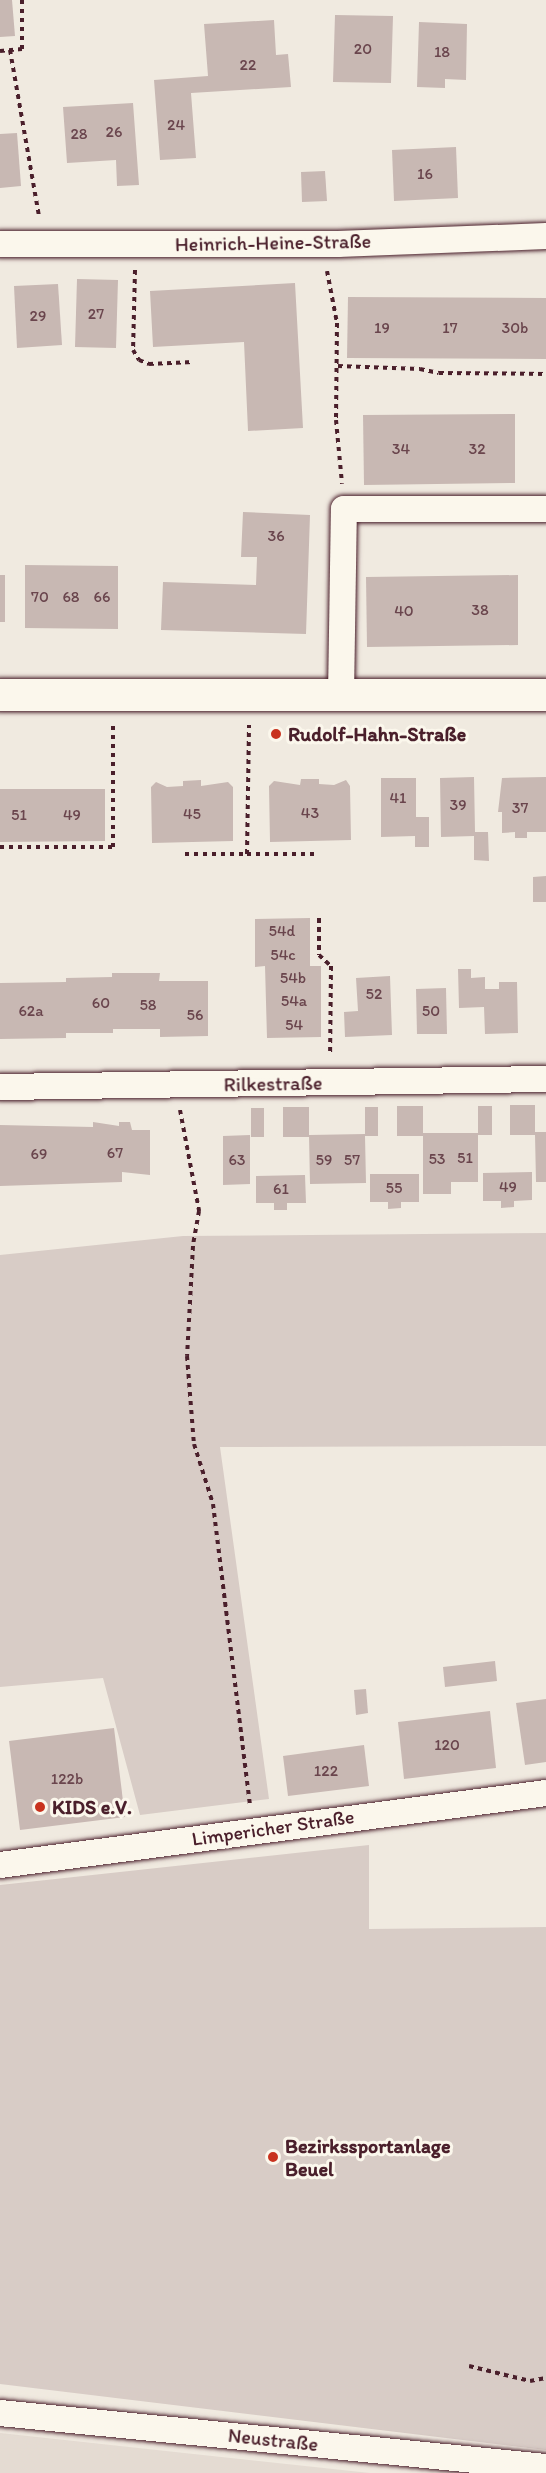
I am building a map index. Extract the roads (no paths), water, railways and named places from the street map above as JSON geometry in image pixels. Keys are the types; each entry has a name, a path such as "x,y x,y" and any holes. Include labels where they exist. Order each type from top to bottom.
{"street":[{"name":"Heinrich-Heine-Straße","path":"0,244 325,244 546,236"},
{"path":"341,695 344,509 546,509"},
{"path":"0,695 546,695"},
{"name":"Rilkestraße","path":"0,1087 546,1079"},
{"name":"Limpericher Straße","path":"0,1865 546,1793"},
{"name":"Neustraße","path":"0,2413 546,2467"}],"place":[{"name":"Rudolf-Hahn-Straße","path":"276,734"},
{"name":"KIDS e.V.","path":"40,1807"},
{"name":"Bezirkssportanlage Beuel","path":"273,2157"}]}
